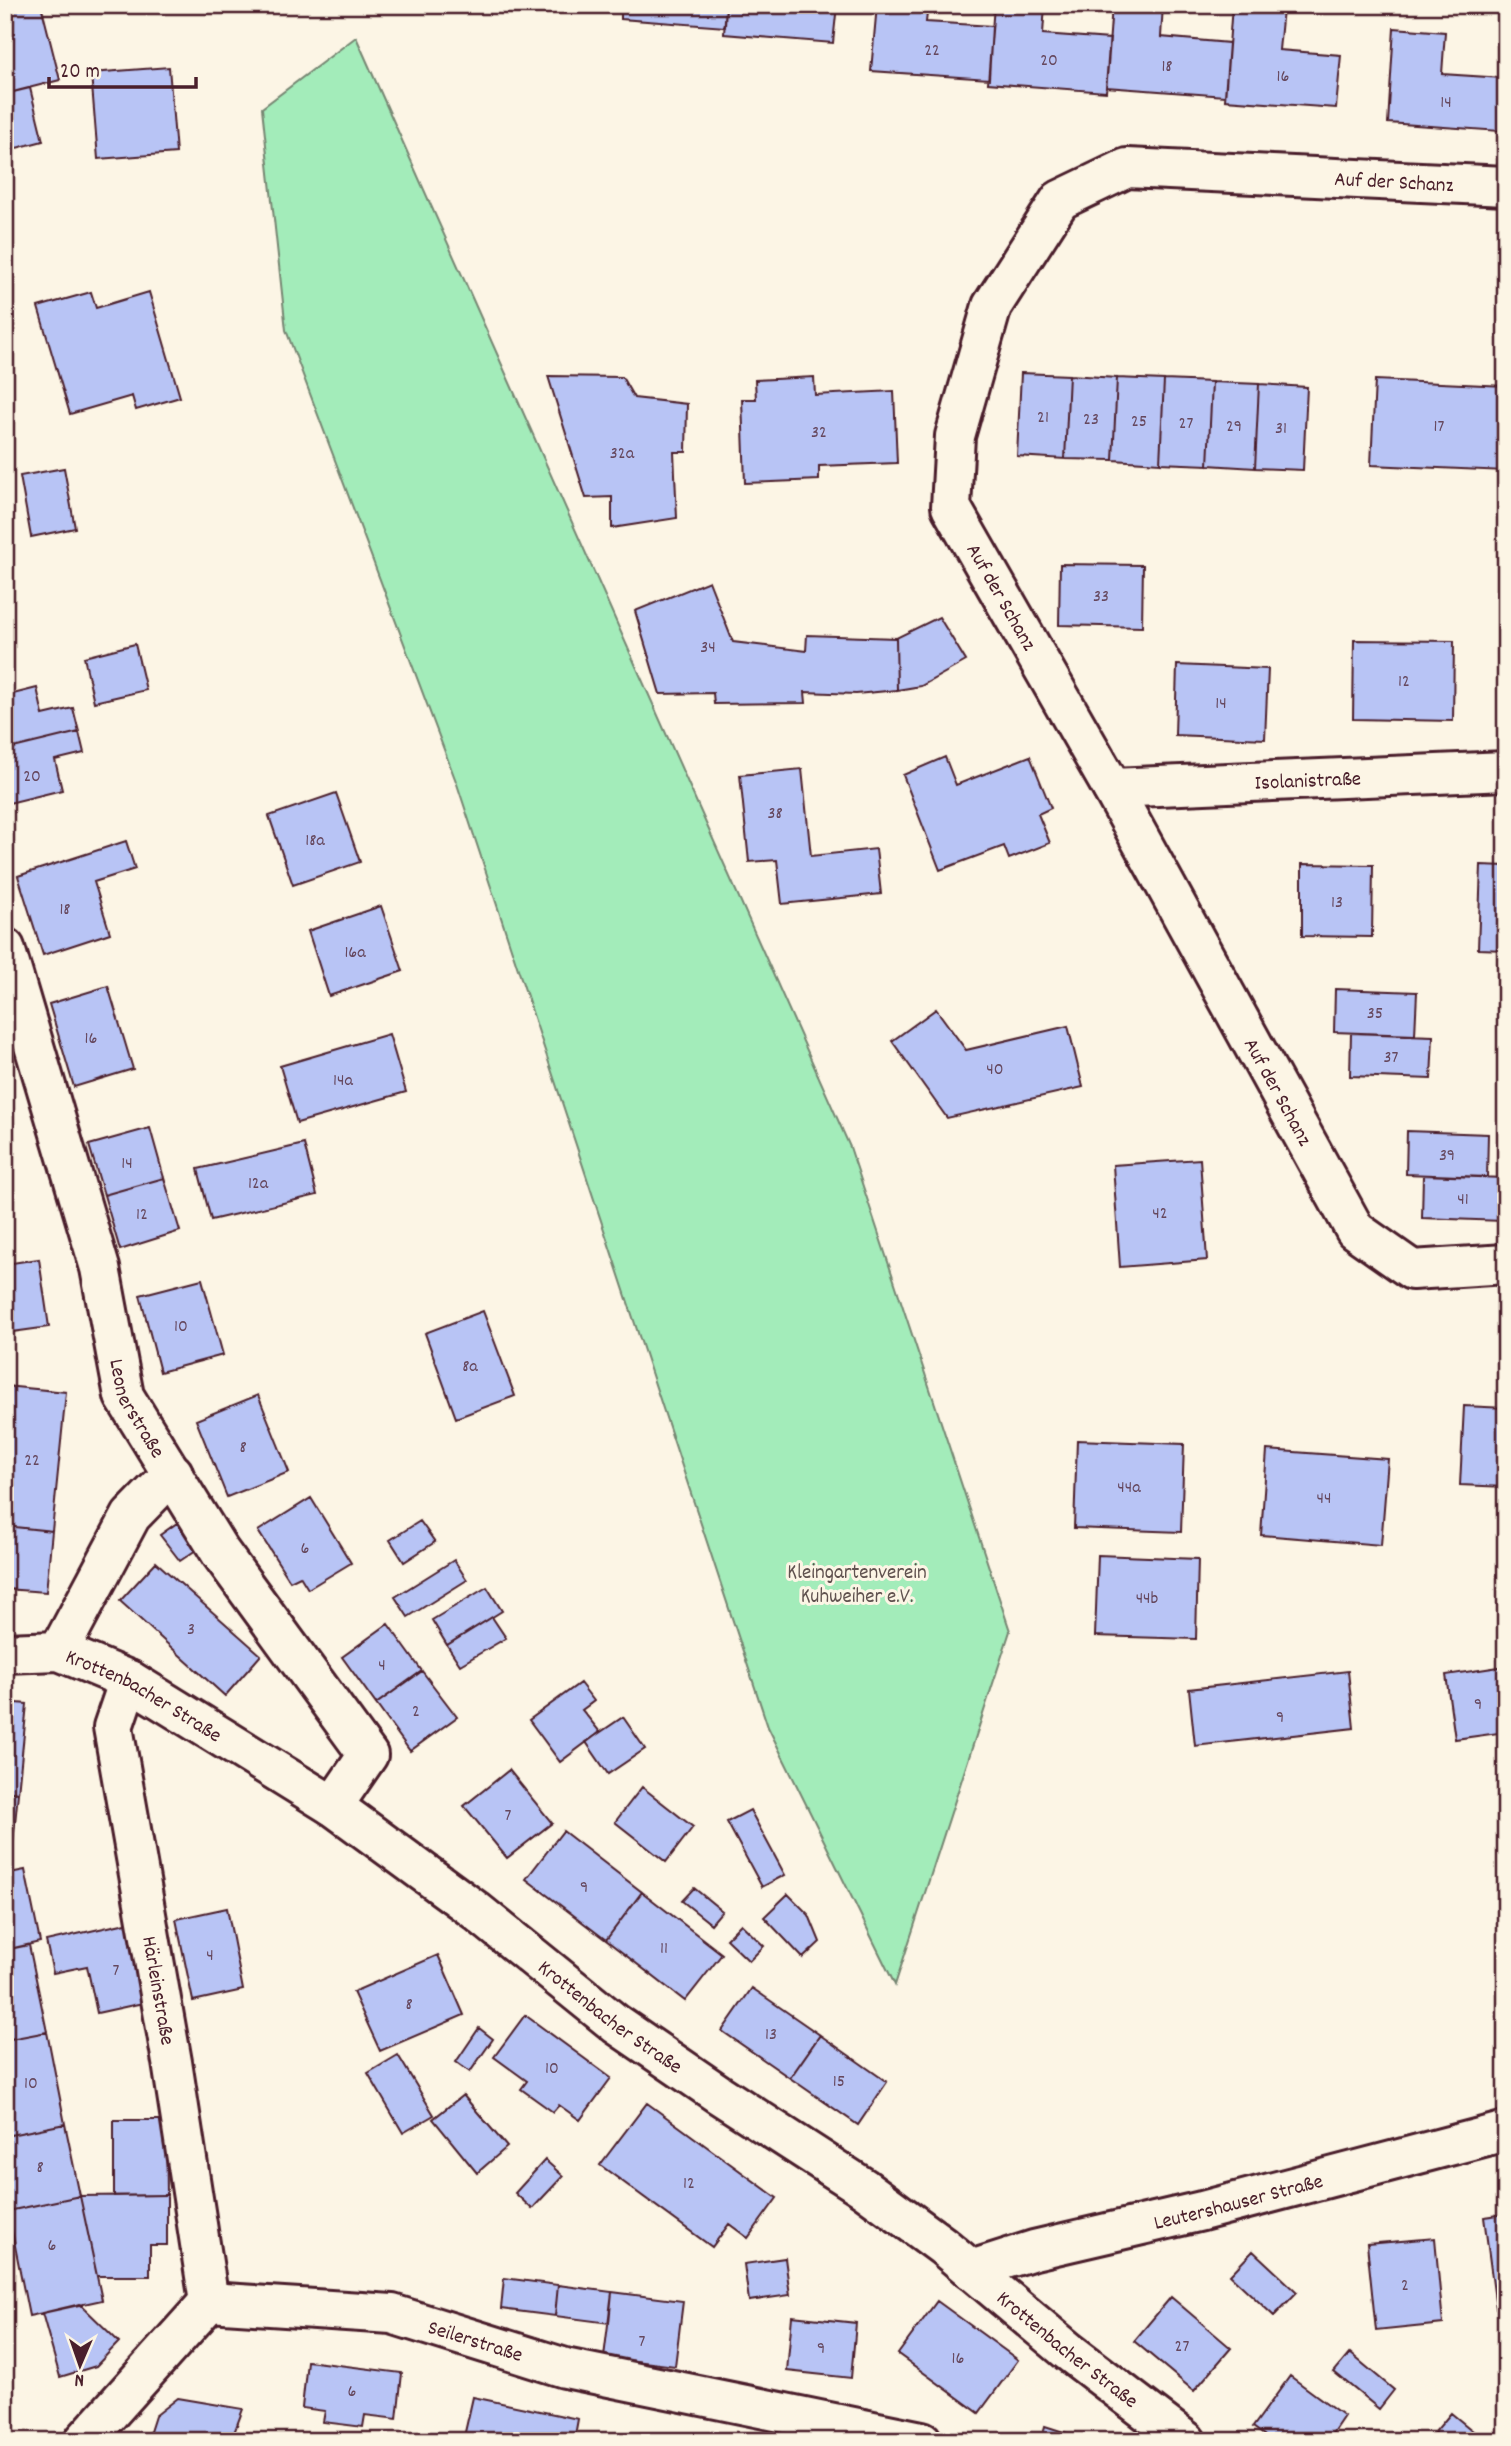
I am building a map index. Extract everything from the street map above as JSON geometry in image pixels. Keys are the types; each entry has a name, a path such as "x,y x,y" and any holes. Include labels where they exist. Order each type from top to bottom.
{"street":[{"name":"Auf der Schanz","path":"1506,186 1127,168 1060,201 992,306 955,436 951,507 1112,788 1354,1230 1412,1270 1506,1264"},
{"name":"Isolanistraße","path":"1112,788 1506,771"},
{"name":"Leonerstraße","path":"5,948 100,1268 124,1396 220,1552 368,1755 333,1806"},
{"path":"59,1651 131,1516 173,1473"},
{"name":"Krottenbacher Straße","path":"5,1653 59,1651 129,1680 333,1806 475,1910 617,2024 864,2189 943,2246 1068,2351 1186,2441"},
{"name":"Härleinstraße","path":"129,1680 113,1727 172,2062 209,2302"},
{"name":"Leutershauser Straße","path":"971,2270 1034,2250 1202,2211 1506,2131"},
{"path":"84,2441 209,2302"},
{"name":"Seilerstraße","path":"209,2302 392,2314 565,2368 922,2441"}],"green space":[{"name":"Kleingartenverein Kuhweiher e.V.","path":"356,37 850,1147 1010,1631 895,1985 768,1727 457,784 286,330 262,108"}],"building":[{"path":"5,5 41,5 60,80 5,94"},
{"path":"534,5 621,5 621,12"},
{"path":"621,5 726,5 725,27 621,19"},
{"path":"726,5 837,5 833,43 724,34"},
{"path":"877,5 928,5 926,22 992,26 989,79 871,71"},
{"path":"994,5 1045,5 1043,34 1110,39 1106,92 988,83"},
{"path":"1112,5 1163,5 1161,37 1229,43 1225,96 1106,87"},
{"path":"1232,5 1283,9 1279,50 1341,55 1336,108 1225,100"},
{"path":"1394,28 1445,32 1442,74 1503,78 1500,131 1388,123"},
{"path":"1506,42 1506,132 1500,131"},
{"path":"169,67 176,153 98,159 91,73"},
{"path":"30,88 43,141 5,151 5,94"},
{"path":"91,292 96,308 149,292 180,397 136,410 132,396 70,414 38,307"},
{"path":"1021,373 1069,375 1065,459 1017,456"},
{"path":"1069,375 1117,378 1113,460 1065,459"},
{"path":"548,376 622,377 634,398 687,404 686,452 674,452 677,518 612,528 612,497 586,498"},
{"path":"814,377 815,395 894,391 897,463 819,466 819,480 745,483 742,399 756,399 755,380"},
{"path":"1117,378 1164,380 1160,463 1113,460"},
{"path":"1164,380 1212,382 1208,465 1160,463"},
{"path":"1375,380 1506,386 1506,471 1371,465"},
{"path":"1212,382 1259,384 1255,468 1208,465"},
{"path":"1259,384 1307,387 1303,470 1255,468"},
{"path":"64,468 75,528 31,537 20,476"},
{"path":"1060,564 1143,565 1142,627 1059,625"},
{"path":"709,581 733,642 806,651 807,635 896,638 897,690 856,694 805,692 806,703 714,704 713,693 660,694 635,611"},
{"path":"939,617 966,661 921,686 897,690 896,638"},
{"path":"1354,640 1454,641 1453,721 1353,719"},
{"path":"135,644 146,690 94,702 84,657"},
{"path":"1177,665 1268,669 1265,739 1175,735"},
{"path":"37,688 43,715 73,708 79,732 5,750 5,696"},
{"path":"79,732 84,753 55,760 62,790 5,804 5,750"},
{"path":"1030,756 1051,808 1038,814 1050,843 1009,859 1004,846 940,870 903,775 945,757 956,785"},
{"path":"802,769 811,856 876,849 881,894 782,904 777,860 749,862 740,775"},
{"path":"336,793 360,862 293,885 269,816"},
{"path":"126,841 135,869 94,882 110,933 43,955 18,876"},
{"path":"1302,864 1373,865 1372,937 1302,936"},
{"path":"1481,865 1506,866 1506,950 1478,949"},
{"path":"381,906 403,971 329,996 308,931"},
{"path":"108,986 133,1069 74,1087 49,1004"},
{"path":"1335,989 1417,992 1415,1035 1334,1032"},
{"path":"936,1009 966,1050 1068,1026 1083,1087 947,1118 892,1041"},
{"path":"1351,1033 1433,1036 1431,1079 1350,1076"},
{"path":"389,1034 406,1092 297,1123 280,1066"},
{"path":"150,1128 164,1178 104,1195 89,1145"},
{"path":"1407,1131 1488,1134 1487,1177 1406,1174"},
{"path":"304,1144 317,1195 211,1220 198,1169"},
{"path":"1200,1159 1207,1260 1120,1267 1113,1165"},
{"path":"1423,1175 1504,1178 1503,1221 1422,1218"},
{"path":"164,1178 180,1231 120,1250 104,1195"},
{"path":"39,1259 49,1327 5,1333 5,1264"},
{"path":"202,1279 223,1355 160,1372 140,1295"},
{"path":"483,1311 515,1396 456,1418 425,1333"},
{"path":"5,1386 66,1392 52,1531 5,1526"},
{"path":"258,1395 289,1472 227,1497 196,1420"},
{"path":"1464,1406 1506,1408 1506,1487 1460,1485"},
{"path":"1077,1440 1184,1444 1181,1532 1074,1528"},
{"path":"1267,1450 1388,1459 1381,1545 1261,1535"},
{"path":"311,1498 351,1563 308,1589 300,1576 290,1581 258,1531"},
{"path":"420,1521 435,1542 404,1562 390,1540"},
{"path":"177,1523 196,1550 180,1561 160,1535"},
{"path":"5,1526 52,1531 46,1592 5,1589"},
{"path":"1098,1555 1198,1559 1196,1639 1095,1636"},
{"path":"454,1560 467,1580 408,1617 395,1597"},
{"path":"156,1562 261,1655 225,1696 120,1601"},
{"path":"487,1587 502,1611 447,1645 432,1620"},
{"path":"492,1617 506,1638 460,1665 447,1645"},
{"path":"388,1624 422,1671 376,1704 342,1657"},
{"path":"1506,1666 1506,1732 1455,1739 1446,1675"},
{"path":"422,1671 457,1717 410,1751 376,1704"},
{"path":"1348,1671 1354,1728 1195,1746 1189,1689"},
{"path":"580,1683 594,1701 582,1710 600,1732 560,1762 529,1720"},
{"path":"5,1702 27,1704 18,1793 5,1791"},
{"path":"623,1717 645,1749 608,1774 586,1742"},
{"path":"509,1770 552,1823 507,1858 464,1806"},
{"path":"642,1787 693,1827 666,1862 615,1822"},
{"path":"5,1791 18,1793 10,1873 5,1874"},
{"path":"750,1810 785,1875 762,1887 727,1822"},
{"path":"563,1831 642,1892 606,1940 526,1879"},
{"path":"25,1870 40,1942 5,1950 5,1874"},
{"path":"694,1888 722,1911 711,1924 682,1901"},
{"path":"642,1892 722,1954 685,2001 606,1940"},
{"path":"788,1894 809,1915 820,1942 803,1958 764,1917"},
{"path":"227,1908 243,1990 193,2001 176,1919"},
{"path":"135,1921 152,2001 97,2013 87,1966 53,1973 46,1941"},
{"path":"741,1924 764,1946 749,1961 726,1939"},
{"path":"29,1945 47,2032 5,2040 5,1950"},
{"path":"438,1955 464,2015 380,2051 353,1992"},
{"path":"752,1988 820,2035 790,2078 722,2031"},
{"path":"525,2015 611,2078 580,2120 559,2105 553,2112 521,2089 527,2081 494,2057"},
{"path":"479,2028 493,2039 470,2072 456,2062"},
{"path":"47,2032 65,2124 5,2136 5,2040"},
{"path":"820,2035 887,2082 858,2125 790,2078"},
{"path":"398,2055 434,2115 403,2133 368,2073"},
{"path":"463,2095 507,2147 477,2173 433,2119"},
{"path":"647,2103 777,2198 748,2238 729,2224 712,2247 600,2165"},
{"path":"114,2120 166,2120 167,2195 114,2196"},
{"path":"65,2124 80,2196 8,2211 5,2200 5,2136"},
{"path":"545,2160 563,2176 532,2209 515,2193"},
{"path":"167,2195 167,2245 150,2245 150,2276 97,2276 80,2196"},
{"path":"80,2196 102,2300 29,2316 8,2211"},
{"path":"1506,2214 1506,2307 1496,2308 1484,2217"},
{"path":"1435,2238 1443,2324 1376,2331 1367,2244"},
{"path":"1253,2251 1297,2292 1274,2316 1230,2275"},
{"path":"785,2258 790,2295 749,2301 744,2264"},
{"path":"504,2278 558,2285 555,2316 501,2309"},
{"path":"558,2285 612,2292 609,2323 555,2316"},
{"path":"612,2292 683,2301 675,2366 604,2357"},
{"path":"1171,2297 1231,2348 1194,2391 1134,2341"},
{"path":"937,2301 1018,2360 979,2413 898,2354"},
{"path":"80,2304 119,2342 96,2366 60,2377 42,2313"},
{"path":"792,2316 856,2323 851,2378 787,2371"},
{"path":"1350,2353 1394,2390 1379,2409 1334,2372"},
{"path":"307,2361 402,2373 397,2419 365,2415 363,2427 323,2422 325,2411 302,2408"},
{"path":"1290,2376 1344,2416 1327,2441 1272,2441 1253,2427"},
{"path":"473,2397 578,2419 574,2441 463,2441"},
{"path":"178,2398 243,2409 231,2441 147,2441 155,2416"},
{"path":"1451,2413 1485,2441 1429,2439"},
{"path":"1045,2426 1092,2441 1041,2441"}]}
